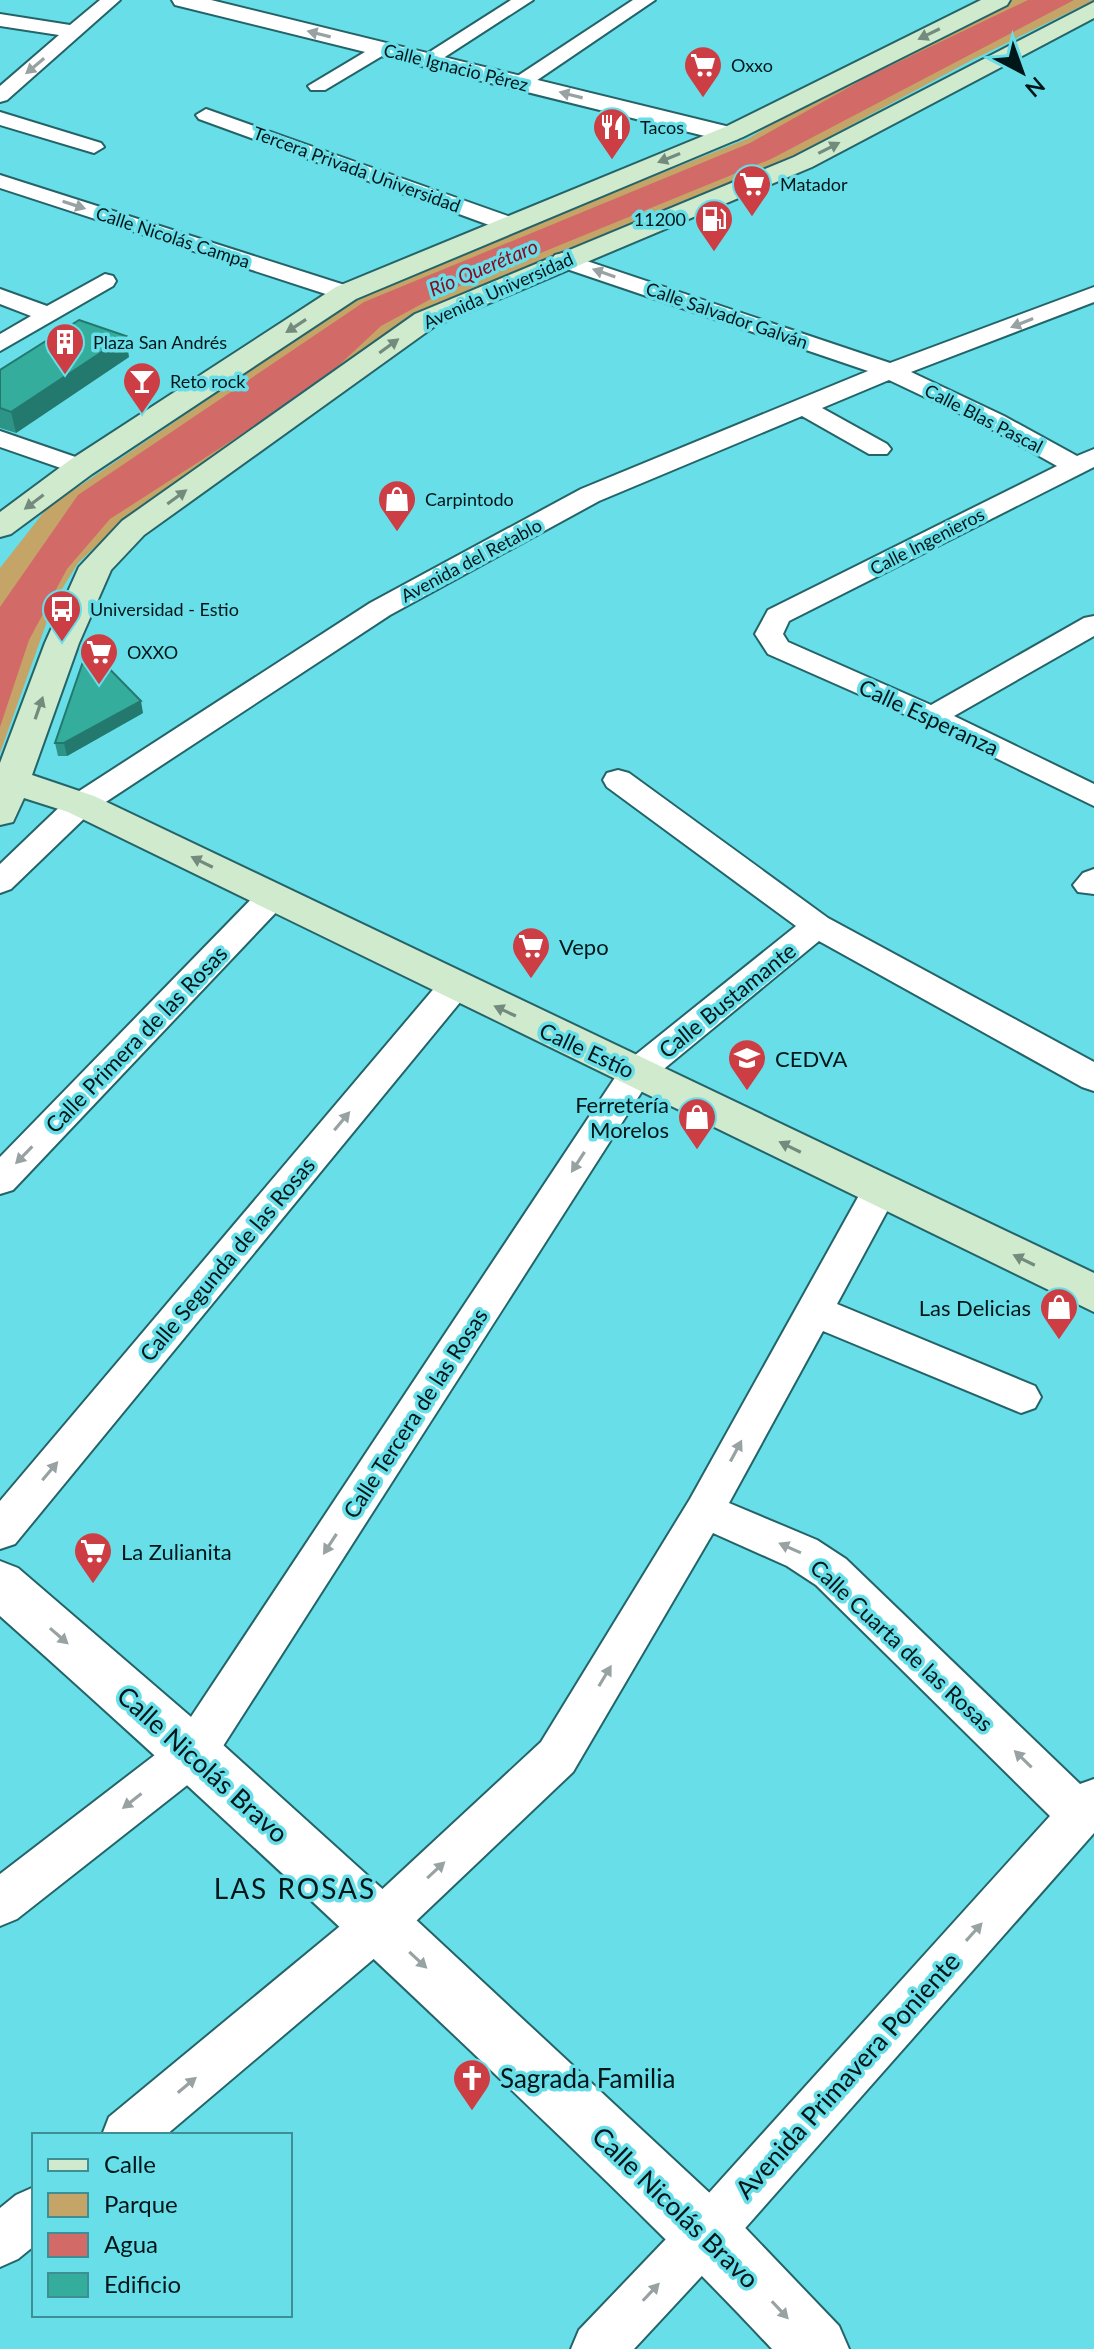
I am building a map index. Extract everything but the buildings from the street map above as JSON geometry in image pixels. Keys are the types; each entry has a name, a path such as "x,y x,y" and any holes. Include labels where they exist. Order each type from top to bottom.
{"main road":[{"path":"0,527 81,467 346,293 729,134 999,0"},
{"name":"Avenida Universidad","path":"4,791 62,643 96,567 133,528 425,320 803,162 1094,9"},
{"path":"4,791 81,804"},
{"name":"Calle Estío","path":"81,804 454,987 1093,1291"}],"street":[{"path":"0,96 111,0"},
{"name":"Calle Ignacio Pérez","path":"183,0 729,134"},
{"path":"427,60 524,0"},
{"path":"520,83 646,0"},
{"path":"0,20 75,32"},
{"path":"318,86 380,49"},
{"name":"Tercera Privada Universidad","path":"206,115 508,224"},
{"path":"0,118 94,147"},
{"name":"Calle Nicolás Campa","path":"0,181 346,293"},
{"name":"Calle Salvador Galván","path":"563,260 890,371"},
{"path":"0,344 105,281"},
{"name":"Avenida del Retablo","path":"0,882 81,804 380,609 590,495 890,371 1094,294"},
{"path":"0,296 48,314"},
{"name":"Calle Blas Pascal","path":"890,371 1085,461"},
{"path":"803,407 878,449"},
{"path":"0,439 81,467"},
{"name":"Calle Ingenieros","path":"769,634 778,616 1085,461"},
{"path":"932,716 1094,624"},
{"name":"Calle Esperanza","path":"769,634 778,648 932,716 1094,796"},
{"path":"618,780 817,926 1094,1078"},
{"name":"Calle Primera de las Rosas","path":"0,1180 272,897"},
{"name":"Calle Bustamante","path":"636,1073 817,926"},
{"name":"Calle Segunda de las Rosas","path":"0,1531 454,987"},
{"name":"Calle Tercera de las Rosas","path":"0,1903 193,1753 636,1073"},
{"path":"129,2133 379,1924 557,1757 704,1511 880,1191"},
{"path":"812,1310 1021,1397"},
{"name":"Calle Cuarta de las Rosas","path":"704,1511 802,1553 831,1572 1086,1807"},
{"name":"Calle Nicolás Bravo","path":"0,1584 193,1753 379,1924 707,2233 816,2349"},
{"name":"Avenida Primavera Poniente","path":"598,2349 707,2233 1086,1807"},
{"path":"0,2241 32,2215"}],"green space":[{"path":"1013,0 1094,0 972,60 773,167 560,252 413,317 124,520 78,563 54,602 0,753 0,568 47,508 370,290 749,138 843,82"}],"water":[{"name":"Río Querétaro","path":"1028,0 1074,0 771,159 440,294 381,326 336,368 284,407 110,519 67,569 29,640 0,727 0,607 78,495 364,302 750,143 867,77"}],"place":[{"name":"Oxxo","path":"703,99"},
{"name":"Tacos","path":"612,161"},
{"name":"Matador","path":"752,218"},
{"name":"11200","path":"714,253"},
{"name":"Plaza San Andrés","path":"65,376"},
{"name":"Reto rock","path":"142,415"},
{"name":"Carpintodo","path":"397,533"},
{"name":"Universidad - Estio","path":"62,643"},
{"name":"OXXO","path":"99,686"},
{"name":"Vepo","path":"531,980"},
{"name":"CEDVA","path":"747,1092"},
{"name":"Ferretería Morelos","path":"697,1151"},
{"name":"Las Delicias","path":"1059,1341"},
{"name":"La Zulianita","path":"93,1585"},
{"name":"Sagrada Familia","path":"472,2112"}],"district":[{"name":"LAS ROSAS","path":"295,1888"}]}
